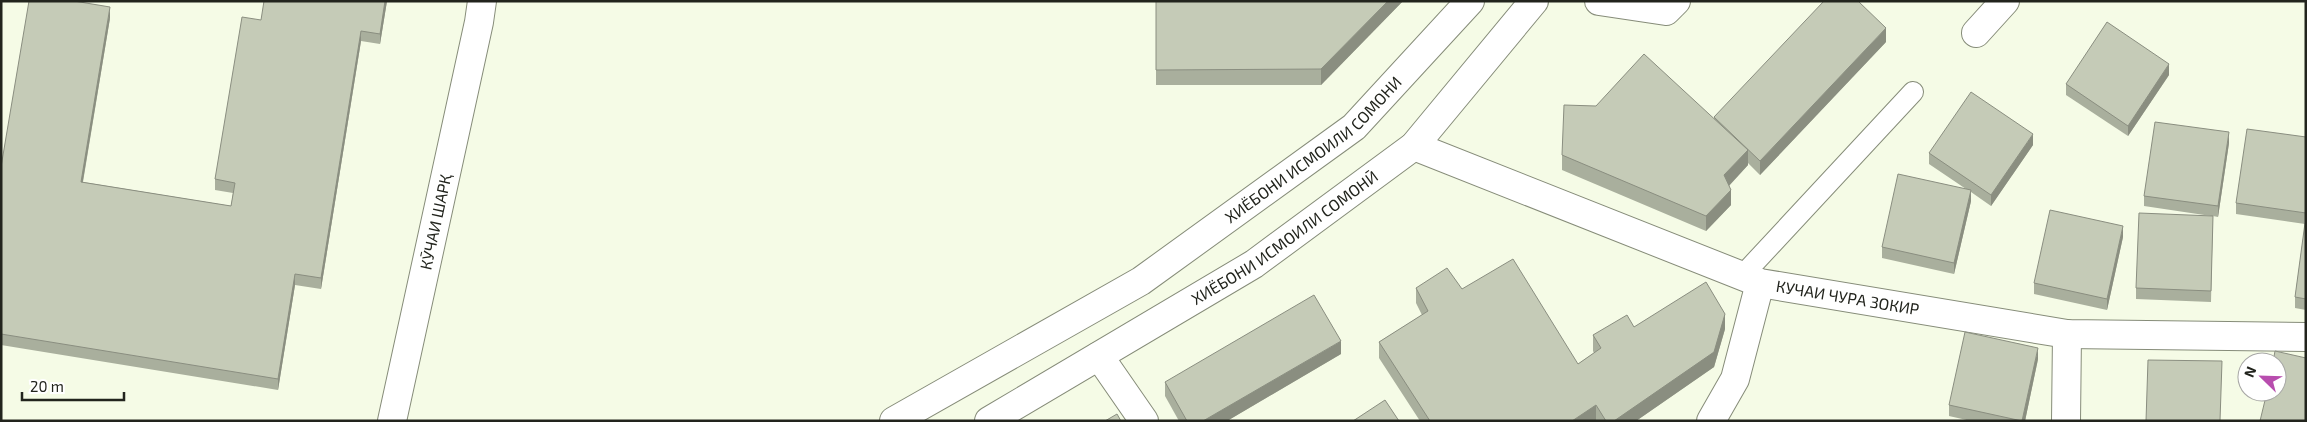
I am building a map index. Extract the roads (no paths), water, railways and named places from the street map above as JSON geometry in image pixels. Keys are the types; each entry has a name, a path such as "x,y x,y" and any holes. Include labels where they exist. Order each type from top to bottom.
{"main road":[{"name":"ХИЁБОНИ ИСМОИЛИ СОМОНИ","path":"894,421 1141,281 1354,127 1470,1"},
{"name":"ХИЁБОНИ ИСМОИЛИ СОМОНӢ","path":"989,421 1254,264 1414,146 1534,1"},
{"path":"1599,1 1666,11 1676,1"},
{"path":"1976,34 2005,1"},
{"name":"КӮЧАИ ШАРҚ","path":"392,421 480,12"},
{"name":"КУЧАИ ЧУРА ЗОКИР","path":"1414,146 1751,280 2067,334 2306,337"},
{"path":"1711,421 1735,380 1751,280"},
{"path":"2066,421 2067,334"},
{"path":"1099,356 1144,421"}],"lane":[{"path":"1751,280 1913,92"}]}
